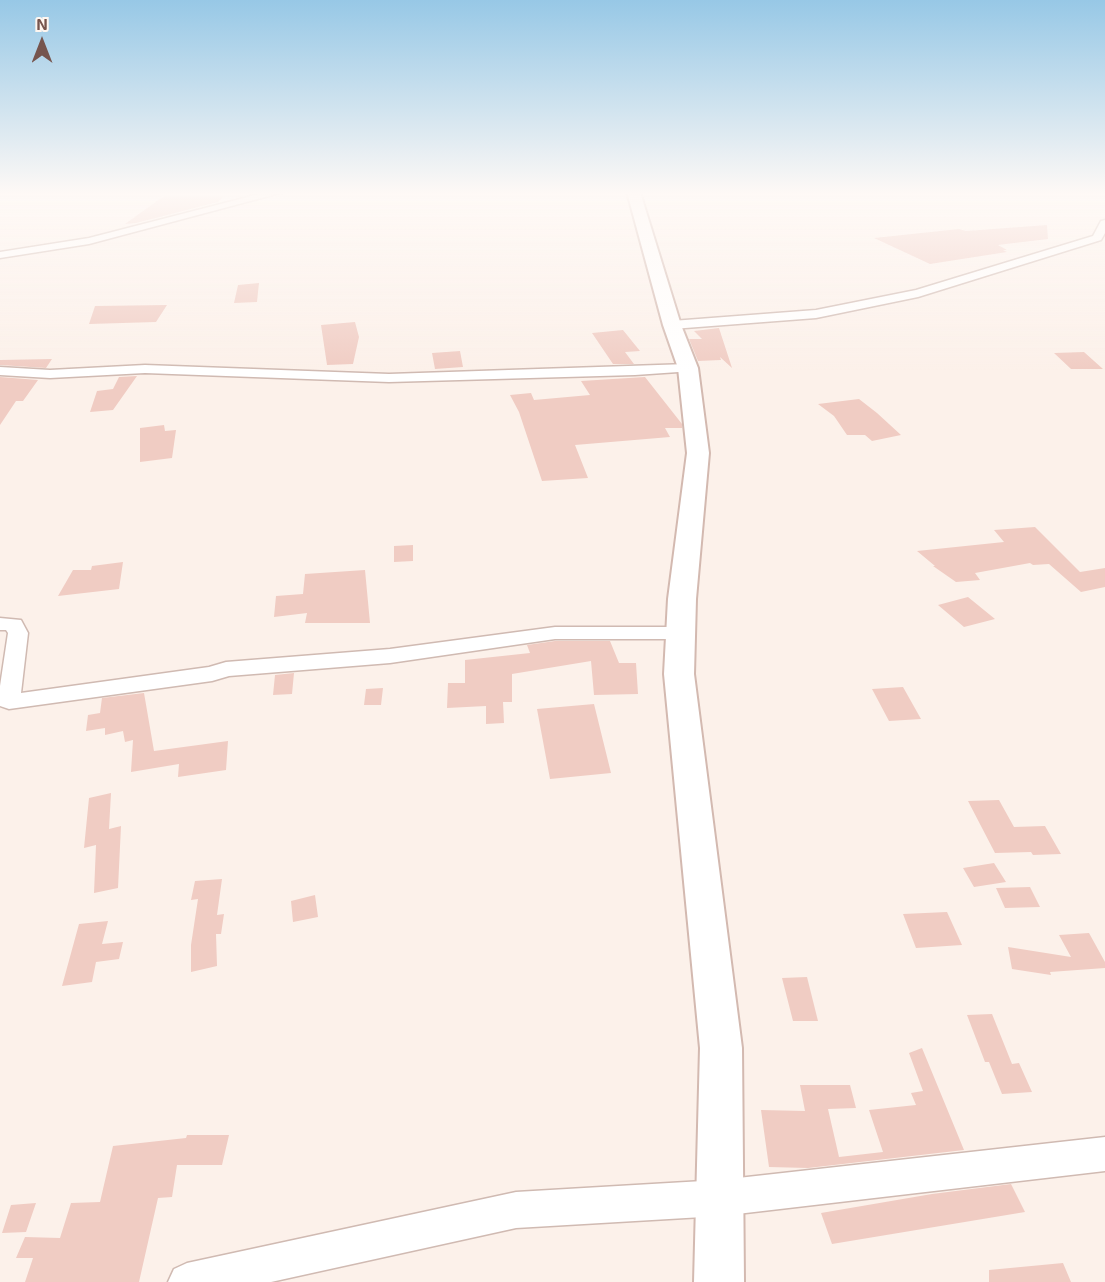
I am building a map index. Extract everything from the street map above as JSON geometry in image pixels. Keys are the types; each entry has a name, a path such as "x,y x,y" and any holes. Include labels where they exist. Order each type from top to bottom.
{"street":[{"path":"0,255 19,252"},
{"path":"651,252 672,325 688,368 698,453 680,633 679,674 721,1048 719,1282"},
{"path":"672,325 816,314 856,307 918,293 1058,252"},
{"path":"0,371 50,374 145,369 389,378 688,368"},
{"path":"0,624 14,624 18,633 9,702 212,674 226,669 390,656 555,633 680,633"},
{"path":"187,1282 516,1210 720,1198 1105,1154"}],"building":[{"path":"904,252 1007,252 930,264"},
{"path":"259,283 257,302 234,303 238,285"},
{"path":"167,305 156,322 89,324 95,306"},
{"path":"355,322 359,337 353,364 327,365 321,325"},
{"path":"719,328 732,368 720,357 721,360 698,361 689,339 702,339 694,331"},
{"path":"623,330 640,351 625,352 634,364 613,364 592,333"},
{"path":"460,351 463,367 435,369 432,353"},
{"path":"1084,352 1103,369 1071,369 1054,353"},
{"path":"52,359 46,368 0,365 0,360"},
{"path":"137,376 113,410 90,412 97,391 113,389 119,377"},
{"path":"0,377 38,380 23,401 16,401 0,425"},
{"path":"645,377 682,424 682,428 665,428 670,437 575,445 588,478 542,481 519,412 510,395 531,393 534,400 590,395 581,381"},
{"path":"859,399 901,435 872,441 865,435 847,435 834,416 818,404"},
{"path":"164,425 165,431 176,430 172,458 140,462 140,428"},
{"path":"1035,527 1080,572 1105,568 1105,587 1081,592 1049,564 1033,565 1030,563 975,573 980,580 956,582 917,551 1004,542 994,530"},
{"path":"413,545 413,561 394,562 394,546"},
{"path":"123,562 119,589 58,596 73,570 91,570 92,566"},
{"path":"365,570 370,623 305,623 307,613 274,617 276,596 303,594 305,574"},
{"path":"968,597 995,619 964,627 938,605"},
{"path":"555,641 610,641 619,663 636,663 638,694 594,695 591,661 512,674 512,702 503,702 504,723 486,724 486,706 447,708 448,683 465,683 465,660 530,653 527,645"},
{"path":"294,673 292,694 273,695 275,675"},
{"path":"903,687 921,719 889,721 872,689"},
{"path":"383,688 381,705 364,705 366,689"},
{"path":"144,693 154,751 228,741 226,770 178,777 179,764 131,772 133,740 125,742 123,731 105,735 105,728 86,731 88,715 100,713 102,698"},
{"path":"594,704 611,773 550,779 537,709"},
{"path":"111,793 109,829 121,826 118,888 94,893 96,845 84,848 89,798"},
{"path":"999,800 1014,827 1045,826 1061,854 995,853 968,801"},
{"path":"994,863 1006,882 974,887 963,868"},
{"path":"222,879 217,915 224,914 221,934 216,934 217,966 191,972 191,945 198,899 191,900 195,881"},
{"path":"1030,887 1040,907 1005,908 996,888"},
{"path":"315,895 318,917 293,922 291,901"},
{"path":"947,912 962,945 916,948 903,914"},
{"path":"108,921 102,944 123,942 119,959 96,962 92,982 62,986 79,924"},
{"path":"1089,933 1105,962 1105,968 1050,972 1051,975 1012,969 1008,947 1071,957 1059,935"},
{"path":"807,977 818,1021 793,1021 782,978"},
{"path":"992,1014 1012,1064 1019,1063 1032,1092 1002,1094 989,1062 985,1062 967,1015"},
{"path":"922,1048 964,1150 808,1168 769,1167 761,1110 805,1111 800,1085 850,1085 856,1108 828,1109 839,1157 883,1152 869,1110 916,1105 911,1093 923,1091 909,1053"},
{"path":"187,1135 229,1135 222,1165 177,1165 172,1197 158,1198 139,1282 25,1282 33,1258 16,1258 25,1237 60,1238 71,1203 100,1202 113,1146 186,1138"},
{"path":"1011,1184 1025,1212 832,1244 821,1213 932,1194"},
{"path":"36,1203 26,1232 2,1233 11,1205"},
{"path":"1063,1263 1071,1282 989,1282 989,1270"}]}
